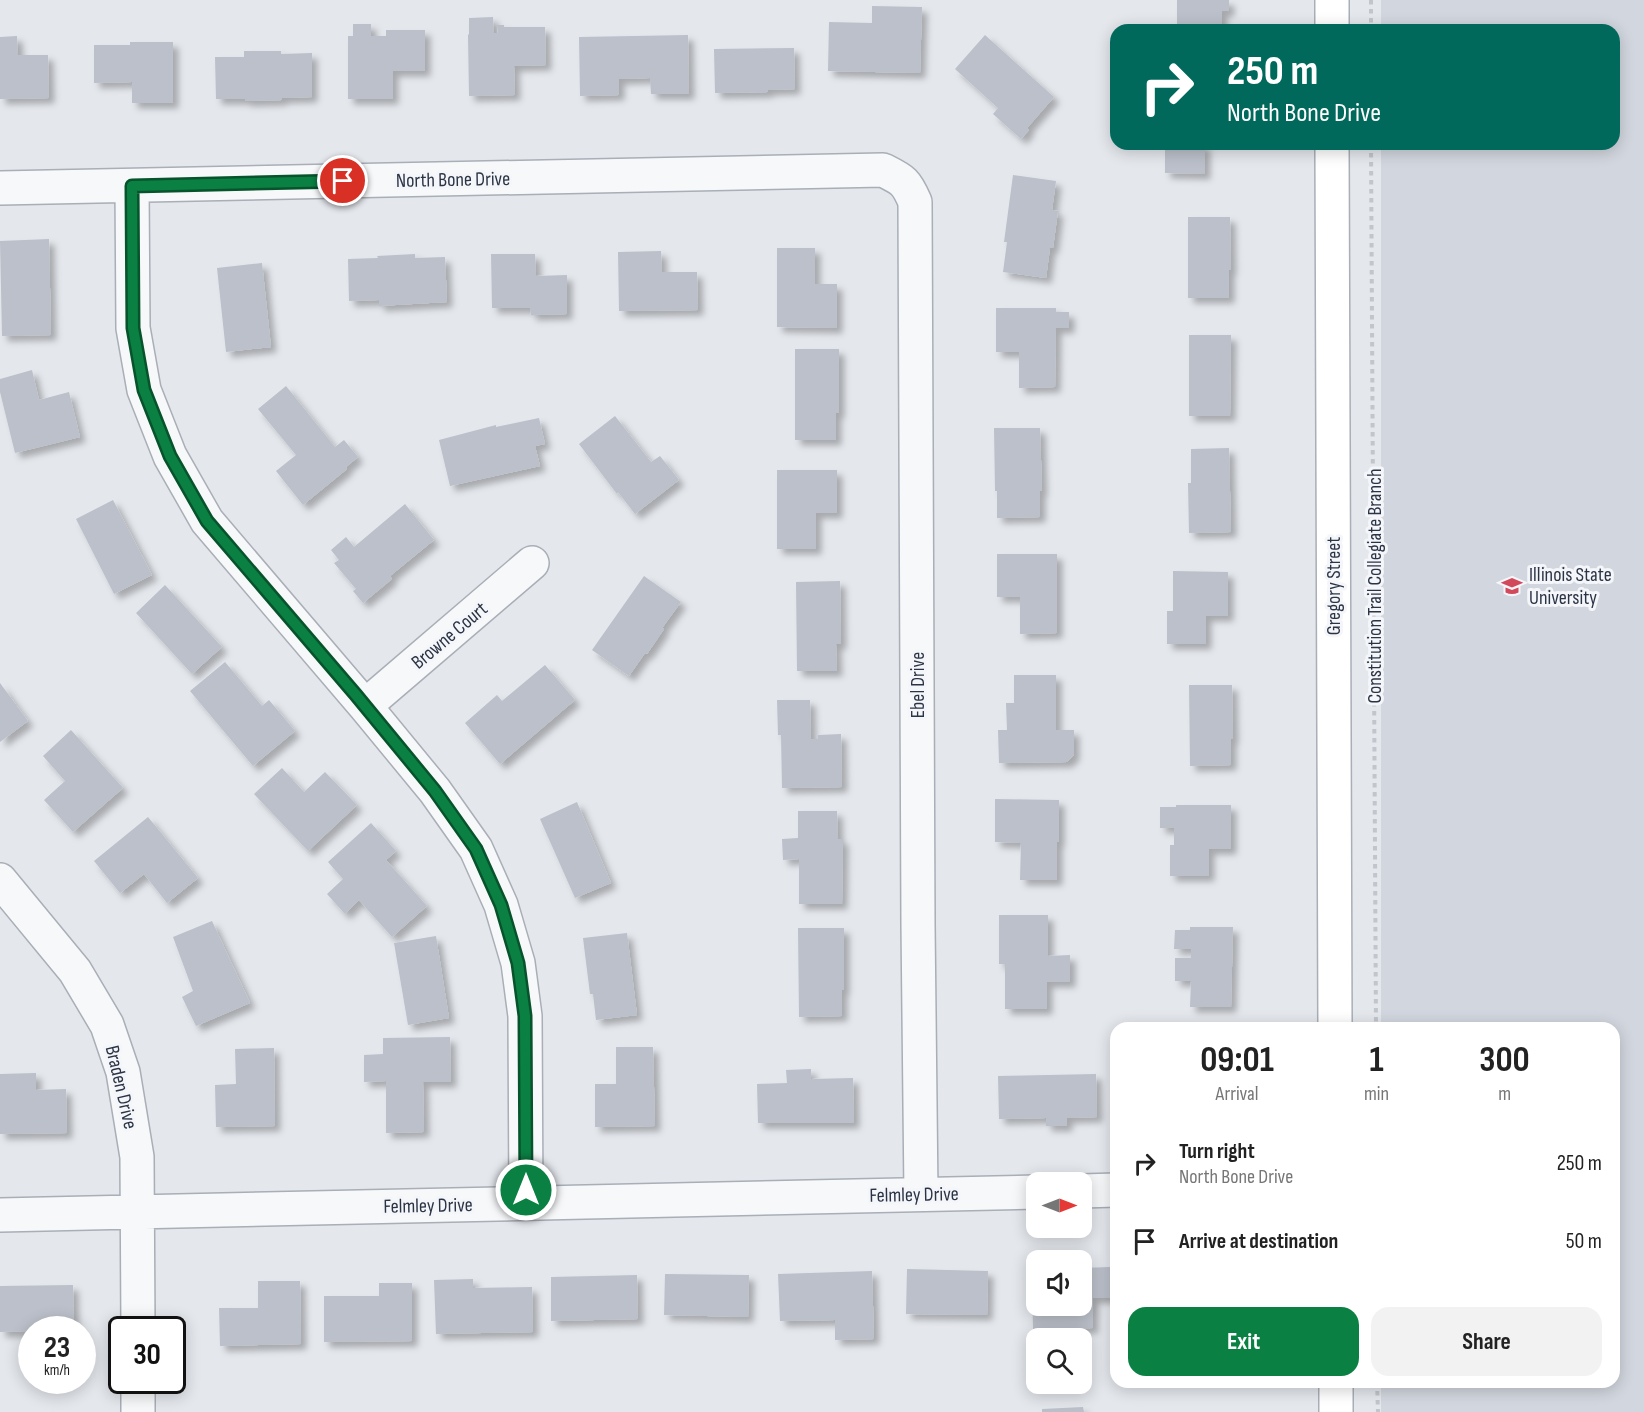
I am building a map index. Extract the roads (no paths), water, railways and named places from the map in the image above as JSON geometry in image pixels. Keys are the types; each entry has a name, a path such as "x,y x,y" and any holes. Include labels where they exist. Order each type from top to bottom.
{"street":[{"path":"1332,0 1332,24"},
{"name":"Gregory Street","path":"1332,150 1335,1022"},
{"name":"North Bone Drive","path":"0,188 882,170 903,180"},
{"name":"Ebel Drive","path":"903,180 915,202 921,1194"},
{"path":"132,186 133,328 144,390 170,456 207,521 435,791 476,849 501,905 518,963 525,1016 526,1203"},
{"name":"Browne Court","path":"365,706 532,563"},
{"name":"Braden Drive","path":"0,880 75,971 106,1025 123,1072 136,1157 138,1316"},
{"path":"1092,1191 1110,1190"},
{"name":"Felmley Drive","path":"0,1215 1026,1192"},
{"path":"1336,1388 1336,1412"},
{"path":"138,1394 138,1412"}],"place":[{"name":"Illinois State University","path":"1512,586"}]}
